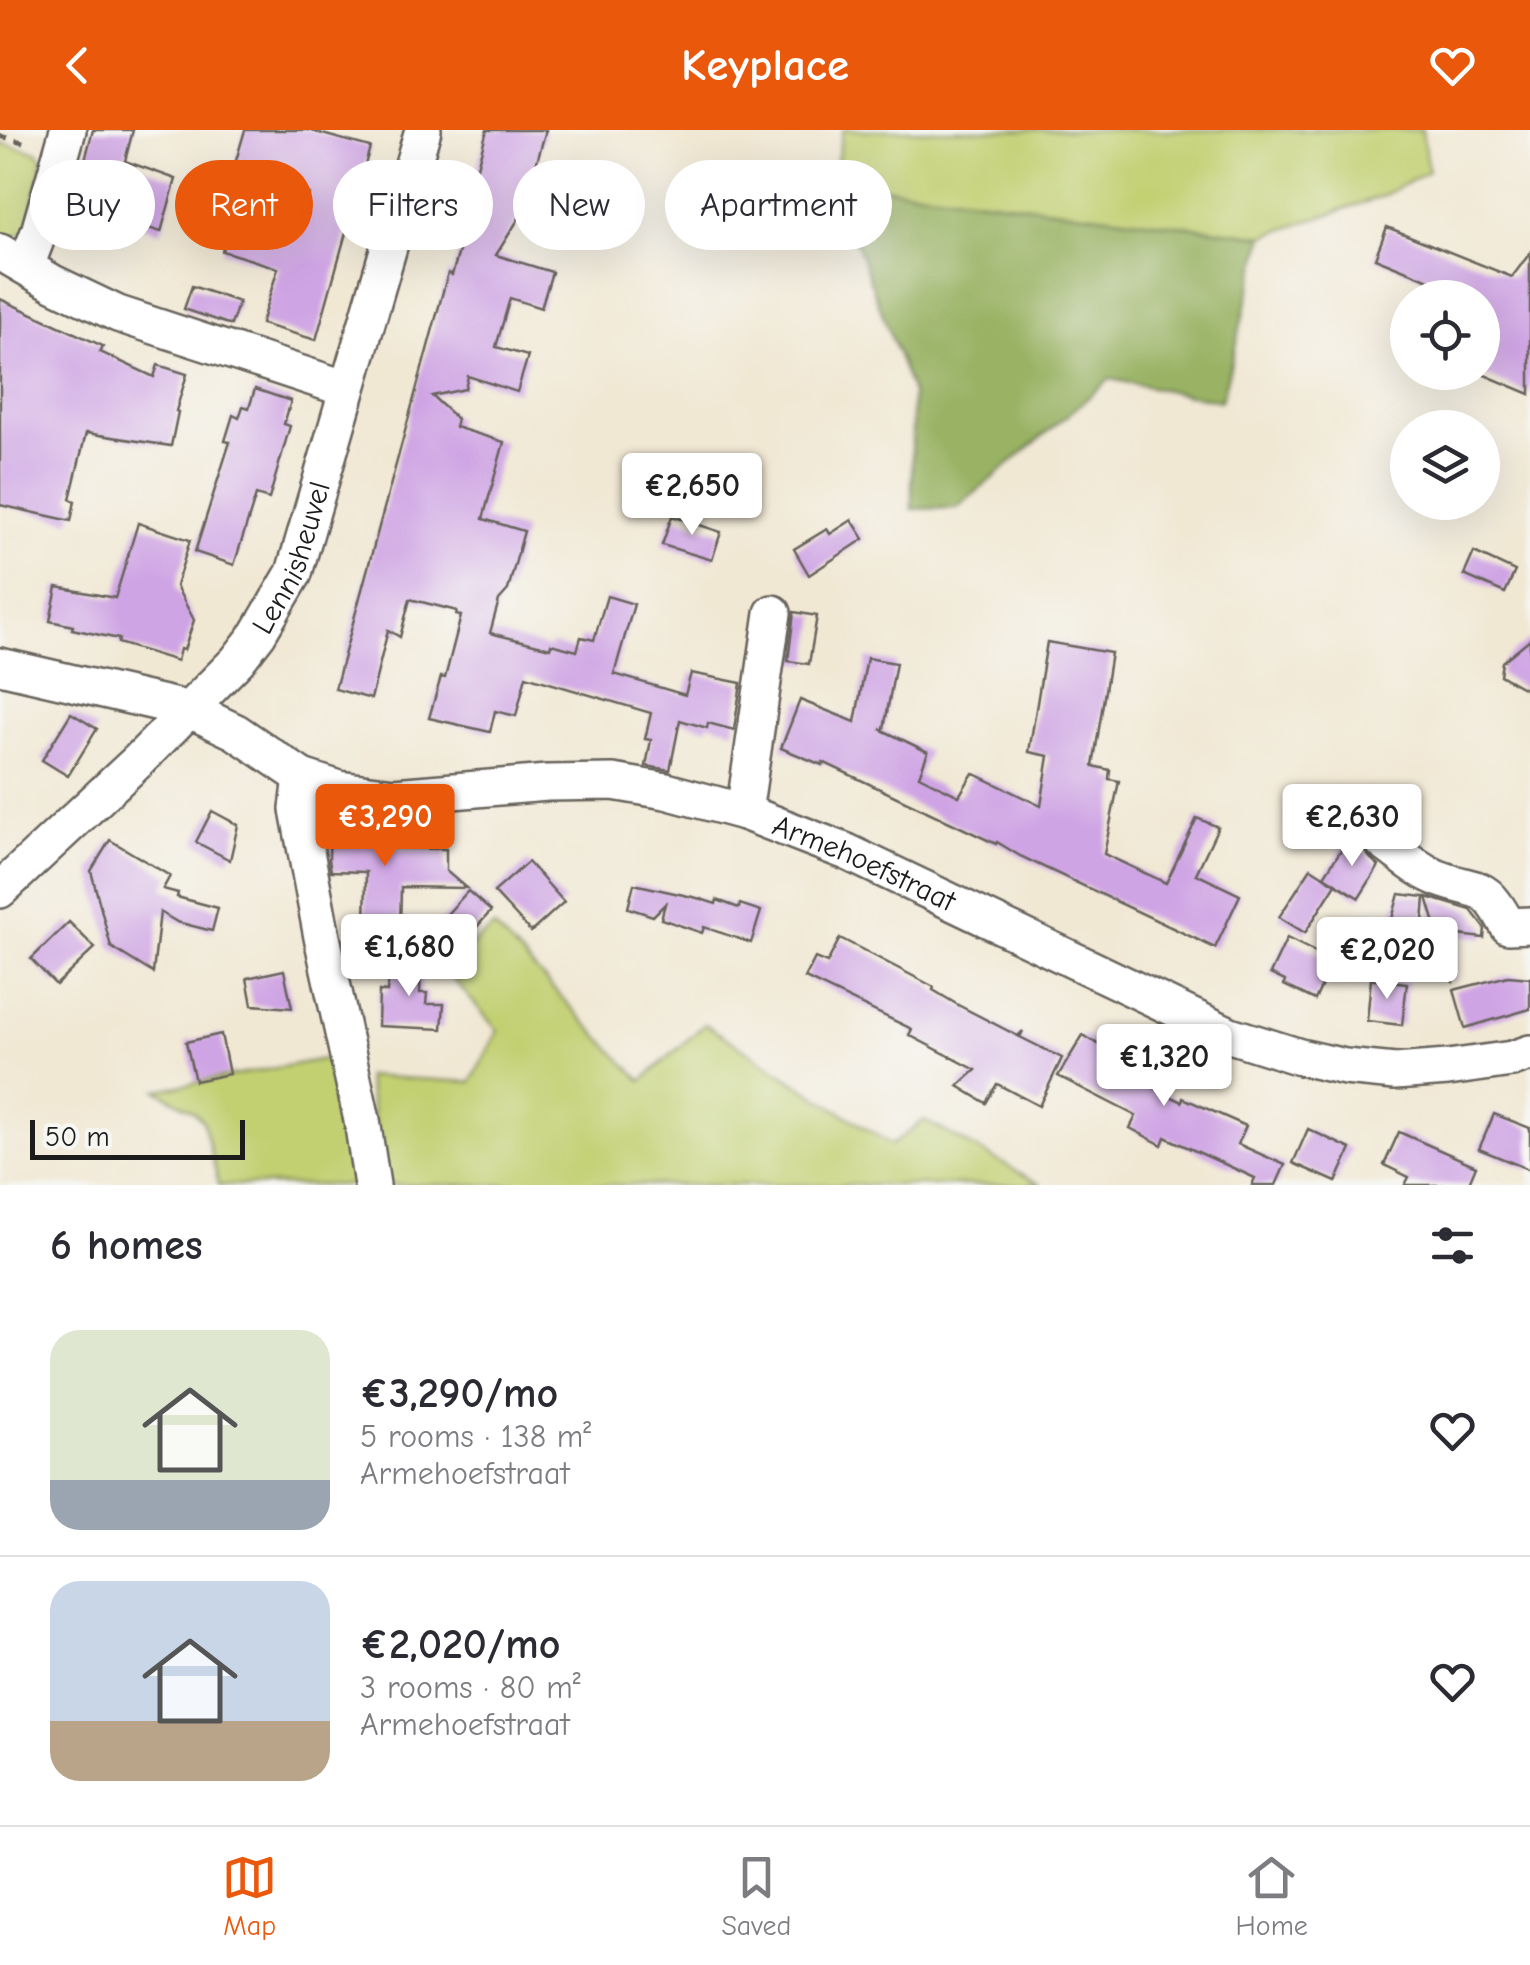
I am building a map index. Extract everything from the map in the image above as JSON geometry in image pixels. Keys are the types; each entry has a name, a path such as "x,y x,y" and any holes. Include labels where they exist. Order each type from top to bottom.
{"street":[{"path":"68,130 39,232 13,259 52,283 118,314 347,389"},
{"name":"Lennisheuvel","path":"0,890 237,661 294,574 423,130"},
{"path":"744,812 772,613"},
{"name":"Armehoefstraat","path":"0,666 190,710 236,732 302,777 339,789 394,796 548,783 613,782 666,791 744,812 847,852 1230,1034 1300,1057 1395,1072 1464,1066 1530,1053"},
{"path":"302,777 298,809 372,1185"},
{"path":"1383,842 1436,877 1475,887 1494,899 1508,926 1530,925"}],"green space":[{"path":"843,130 1422,130 1428,171 1383,196 1264,236 892,189 892,160 837,160"},
{"path":"0,143 37,152 43,159 30,160 28,228 10,240 0,237"},
{"path":"892,189 1264,236 1221,401 1110,379 957,508 912,509 912,393 859,250 892,250"},
{"path":"494,927 642,1081 705,1024 892,1145 924,1120 1042,1185 385,1185 366,1076 471,1082 498,1031 443,967"},
{"path":"340,1056 361,1185 219,1185 203,1121 157,1090"}],"building":[{"path":"93,130 133,130 125,160 85,160"},
{"path":"245,130 308,130 370,147 366,160 333,160 333,250 341,250 316,340 261,324 278,268 222,251 313,250 313,160 236,160"},
{"path":"487,130 546,130 537,160 513,160 513,228 496,255 552,272 541,308 510,298 496,347 528,356 517,392 468,376 465,389 432,396 457,419 455,427 504,442 483,519 524,531 508,590 499,600 490,633 577,651 581,637 594,640 607,596 634,604 614,674 685,695 691,673 741,683 734,730 680,720 670,770 646,766 651,740 645,739 651,713 526,676 516,716 495,711 490,732 429,718 441,677 445,678 461,616 456,615 457,611 410,599 400,637 388,630 371,699 335,689 448,273 452,275 459,250 493,250 493,160 479,160"},
{"path":"155,172 175,179 161,232 155,230"},
{"path":"1387,227 1512,277 1530,253 1530,394 1500,382 1500,280 1429,280 1375,258"},
{"path":"192,286 239,302 231,325 184,309"},
{"path":"0,299 103,346 100,352 154,377 158,365 187,374 171,446 86,433 70,499 75,501 71,521 0,505"},
{"path":"255,389 291,401 284,424 290,426 269,499 256,495 234,565 195,552 230,442 225,441 233,415 239,418 243,406 249,408"},
{"path":"672,516 721,532 712,560 662,545"},
{"path":"852,520 864,539 809,575 794,549 827,529 830,534"},
{"path":"138,523 190,540 176,586 194,620 177,661 118,643 119,639 50,621 57,587 115,598"},
{"path":"1474,552 1515,571 1505,593 1464,575"},
{"path":"794,612 817,616 809,664 788,661"},
{"path":"1530,639 1530,692 1500,675 1502,662"},
{"path":"1047,642 1111,653 1093,766 1110,770 1109,779 1119,781 1104,854 1166,883 1197,818 1218,827 1196,874 1240,895 1215,948 997,842 823,762 822,765 781,748 800,700 855,722 867,658 896,663 884,729 880,729 928,752 919,776 959,796 973,773 1041,806 1049,756 1029,752"},
{"path":"71,713 97,729 68,776 42,760"},
{"path":"212,811 238,825 230,860 196,842"},
{"path":"330,818 376,820 376,848 446,849 446,871 466,888 401,887 400,931 365,929 366,872 331,871"},
{"path":"1348,839 1379,866 1359,898 1324,876"},
{"path":"110,840 170,876 163,889 218,908 212,931 177,922 160,912 153,973 111,947 91,871"},
{"path":"528,862 564,902 531,932 494,892"},
{"path":"1311,868 1336,884 1305,933 1279,917"},
{"path":"634,884 761,911 751,943 704,927 702,933 661,919 665,904 653,916 628,908"},
{"path":"468,891 491,911 454,952 431,932"},
{"path":"1399,894 1425,897 1422,936 1392,919"},
{"path":"1427,897 1471,910 1485,928 1484,938 1458,935 1453,983"},
{"path":"69,922 95,948 56,985 31,959"},
{"path":"840,938 1018,1036 1023,1031 1020,1037 1062,1058 1039,1106 997,1084 986,1103 958,1086 976,1070 909,1035 912,1029 805,978 815,958 827,963"},
{"path":"1287,938 1333,961 1315,1000 1270,974"},
{"path":"422,942 420,993 427,993 426,1004 444,1004 442,1029 378,1026 379,991 387,992 388,981"},
{"path":"284,970 292,1008 252,1005 247,978"},
{"path":"1508,976 1530,978 1530,1009 1465,1028 1454,990"},
{"path":"1371,979 1407,983 1402,1025 1367,1021"},
{"path":"221,1034 229,1074 195,1081 186,1042"},
{"path":"1083,1035 1118,1056 1126,1041 1154,1055 1141,1081 1182,1102 1183,1098 1246,1126 1238,1144 1285,1165 1276,1185 1252,1185 1255,1178 1165,1137 1162,1145 1130,1128 1136,1116 1058,1076"},
{"path":"1494,1114 1530,1128 1530,1170 1479,1149"},
{"path":"1308,1129 1351,1149 1336,1182 1293,1163"},
{"path":"1399,1132 1476,1166 1468,1185 1405,1185 1409,1177 1384,1165"}]}
